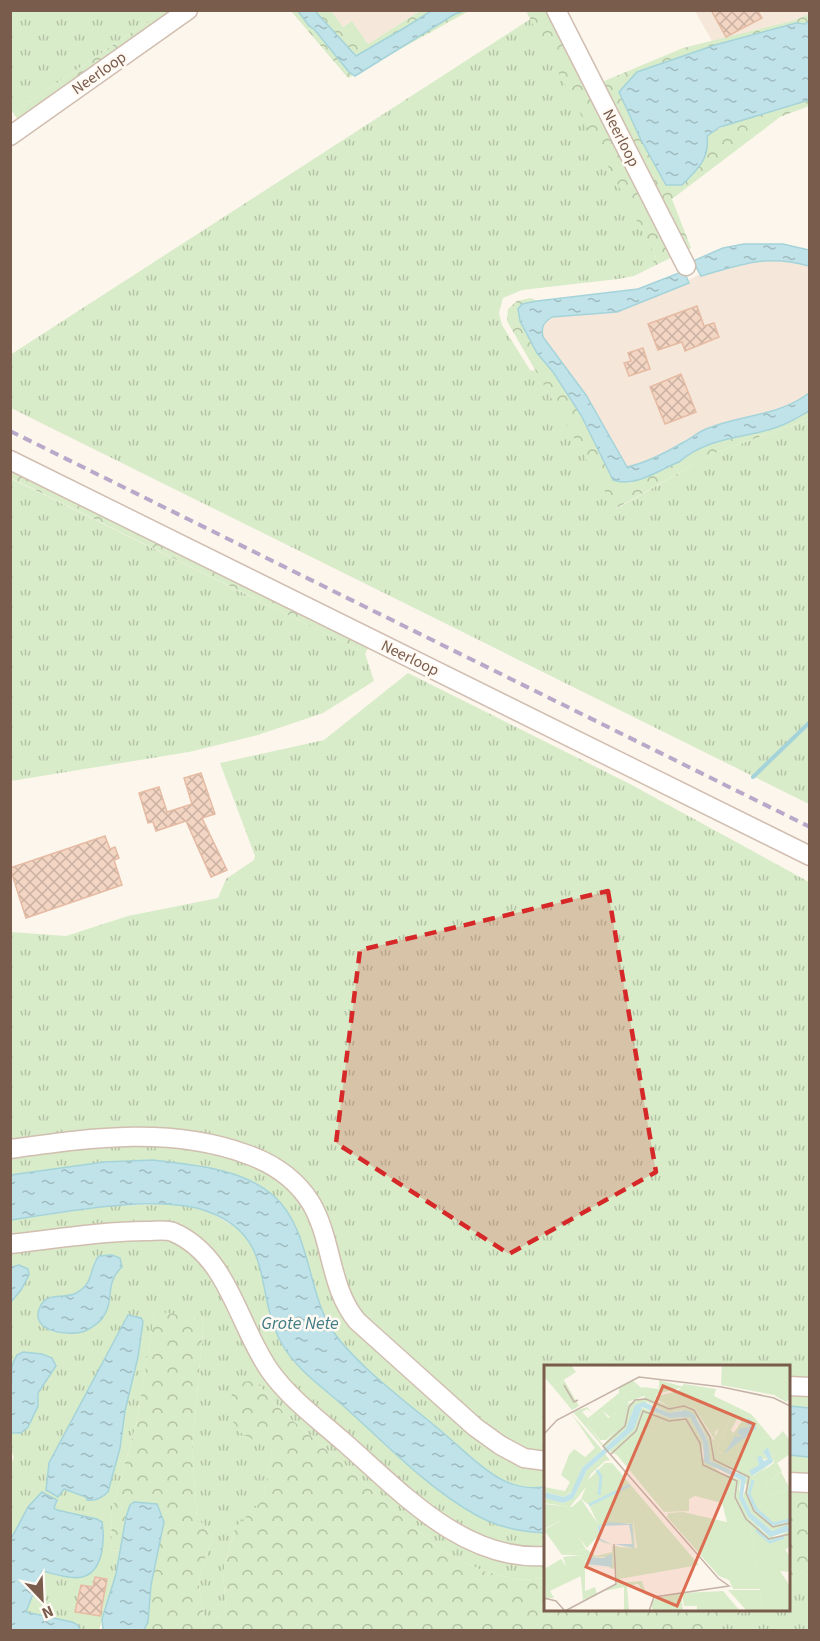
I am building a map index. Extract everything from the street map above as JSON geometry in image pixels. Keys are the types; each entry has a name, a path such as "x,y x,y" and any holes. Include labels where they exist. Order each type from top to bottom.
{"street":[{"name":"Neerloop","path":"10,136 188,10"},
{"name":"Neerloop","path":"556,10 686,266"},
{"name":"Neerloop","path":"10,460 810,856"},
{"path":"10,1149 119,1137 160,1136 216,1144 272,1165 302,1191 317,1215 330,1250 339,1288 350,1312 357,1321 475,1427 524,1458 544,1461"},
{"path":"10,1244 103,1232 139,1231 170,1231 190,1240 204,1253 235,1301 269,1369 297,1401 405,1496 441,1524 486,1546 512,1555 544,1556"},
{"path":"790,1386 810,1387"},
{"path":"790,1482 810,1483"}],"highlighted area":[{"path":"608,891 656,1172 509,1254 336,1143 360,950"}],"shaded area":[{"path":"809,10 810,14 795,20 712,41 695,11"},
{"path":"331,11 420,11 368,44 352,21 343,27"},
{"path":"757,260 795,262 809,266 809,393 799,401 782,408 704,430 642,464 627,467 586,395 543,337 544,322 552,317 617,312 688,283 700,274 702,276"}],"green space":[{"path":"11,11 163,11 13,113 11,109"},
{"path":"163,11 178,11 20,122 13,113"},
{"path":"291,11 331,11 343,27 352,21 368,44 420,11 469,11 348,78"},
{"path":"526,11 549,11 590,87 683,48 795,20 809,14 809,21 805,24 796,23 715,45 637,72 707,136 731,123 756,114 809,100 809,106 780,117 672,199 691,248 648,269 656,257"},
{"path":"532,18 656,257 648,269 634,276 522,290 503,298 499,313 502,325 530,370 537,371 616,509 712,454 809,419 809,804 11,408 10,355"},
{"path":"531,298 537,301 522,304 520,321 537,353 553,372 581,415 613,480 630,483 679,462 709,444 777,425 809,411 809,419 712,454 615,509 507,321 508,309 517,301"},
{"path":"10,464 371,644 365,653 11,478"},
{"path":"10,478 365,653 374,681 323,713 258,735 189,752 11,781"},
{"path":"408,673 630,784 809,882 809,1408 790,1406 790,1365 544,1365 544,1487 515,1484 497,1477 482,1467 379,1380 349,1351 328,1323 302,1249 286,1215 275,1200 259,1187 153,1160 104,1162 11,1175 11,932 66,936 128,916 218,898 226,879 254,860 255,856 220,763 324,740"},
{"path":"174,1204 208,1211 243,1232 252,1244 260,1267 270,1315 296,1364 414,1469 454,1500 496,1524 544,1533 544,1578 520,1580 483,1571 442,1551 286,1415 255,1381 272,1450 263,1501 235,1528 223,1572 226,1610 206,1628 198,1581 213,1535 197,1518 192,1448 204,1319 155,1312 137,1421 111,1513 112,1551 121,1550 114,1583 99,1630 80,1630 78,1625 72,1622 26,1612 42,1571 69,1577 87,1576 97,1519 62,1513 54,1506 34,1502 28,1507 11,1539 10,1466 14,1457 11,1451 11,1433 16,1434 38,1402 38,1393 54,1370 11,1366 11,1302 20,1265 11,1267 11,1220 110,1206","holes":["112,1255 114,1274 103,1317 84,1332 53,1332 42,1325 63,1296 70,1295 85,1285 89,1280 94,1261"]},
{"path":"155,1311 204,1319 192,1448 197,1518 213,1535 198,1581 206,1627 226,1610 223,1572 235,1528 263,1500 272,1450 234,1429 231,1385 234,1382 255,1381 286,1415 442,1551 483,1571 520,1580 544,1578 544,1611 745,1611 717,1630 144,1630 148,1622 151,1585 164,1522 157,1504 134,1502 126,1517 121,1550 112,1551 111,1513 137,1421"},
{"path":"790,1455 809,1457 809,1502 790,1502"},
{"path":"790,1502 810,1502 809,1566 790,1580"},
{"path":"809,1566 809,1630 717,1630 745,1611 790,1611 790,1580"}],"water":[{"path":"298,11 315,11 356,56 431,11 464,11 455,14 355,76 349,72"},
{"path":"809,21 809,100 720,127 707,136 704,158 693,174 682,185 666,185 640,138 619,92 637,72 715,45 796,23 805,24"},
{"path":"744,244 783,244 809,250 809,266 794,262 755,262 701,276 693,261 723,248"},
{"path":"684,271 689,283 617,312 552,317 543,328 543,337 586,395 627,467 676,447 706,429 772,411 797,401 809,393 809,411 776,428 723,440 701,448 679,462 647,477 630,482 613,480 581,415 553,372 537,353 520,321 518,309 522,304 537,301 638,289"},
{"name":"Grote Nete","path":"153,1160 216,1169 247,1179 274,1196 286,1209 294,1224 322,1309 338,1339 380,1381 490,1472 515,1485 544,1487 544,1533 501,1526 459,1505 410,1467 304,1372 288,1354 273,1325 254,1252 245,1236 230,1223 209,1212 165,1204 111,1206 11,1220 11,1175 104,1162"},
{"path":"112,1255 120,1258 122,1267 113,1279 109,1305 100,1321 78,1333 52,1331 40,1322 38,1315 43,1302 51,1297 71,1295 82,1289 89,1280 99,1256"},
{"path":"19,1265 28,1269 29,1275 11,1302 11,1267"},
{"path":"128,1315 141,1318 143,1322 120,1448 108,1492 98,1499 87,1500 86,1497 64,1489 58,1497 46,1490 49,1463"},
{"path":"23,1352 42,1354 52,1358 56,1366 38,1393 38,1406 28,1427 21,1433 11,1433 12,1369 17,1355"},
{"path":"790,1406 809,1408 809,1457 790,1455"},
{"path":"42,1492 57,1500 54,1508 57,1510 102,1522 102,1551 92,1572 78,1578 42,1571 26,1612 72,1622 78,1625 80,1630 11,1630 11,1539 28,1507"},
{"path":"134,1502 157,1504 164,1522 151,1585 148,1622 144,1630 103,1630 102,1619 116,1574 126,1517 130,1505"}],"building":[{"path":"711,10 757,10 762,18 726,37"},
{"path":"697,306 704,326 714,323 719,337 685,351 682,342 658,350 648,324"},
{"path":"643,348 650,369 629,376 624,363 631,361 628,353"},
{"path":"681,374 696,412 665,424 650,387"},
{"path":"201,773 215,814 202,818 227,870 211,877 186,821 156,831 153,822 148,823 139,793 159,787 167,812 192,804 184,778"},
{"path":"105,836 110,849 115,847 119,858 114,860 122,885 26,918 10,868"},
{"path":"95,1577 107,1579 100,1616 75,1612 81,1585 93,1587"}],"waterway":[{"path":"753,777 810,722"}],"railway":[{"path":"10,431 810,827"}]}
